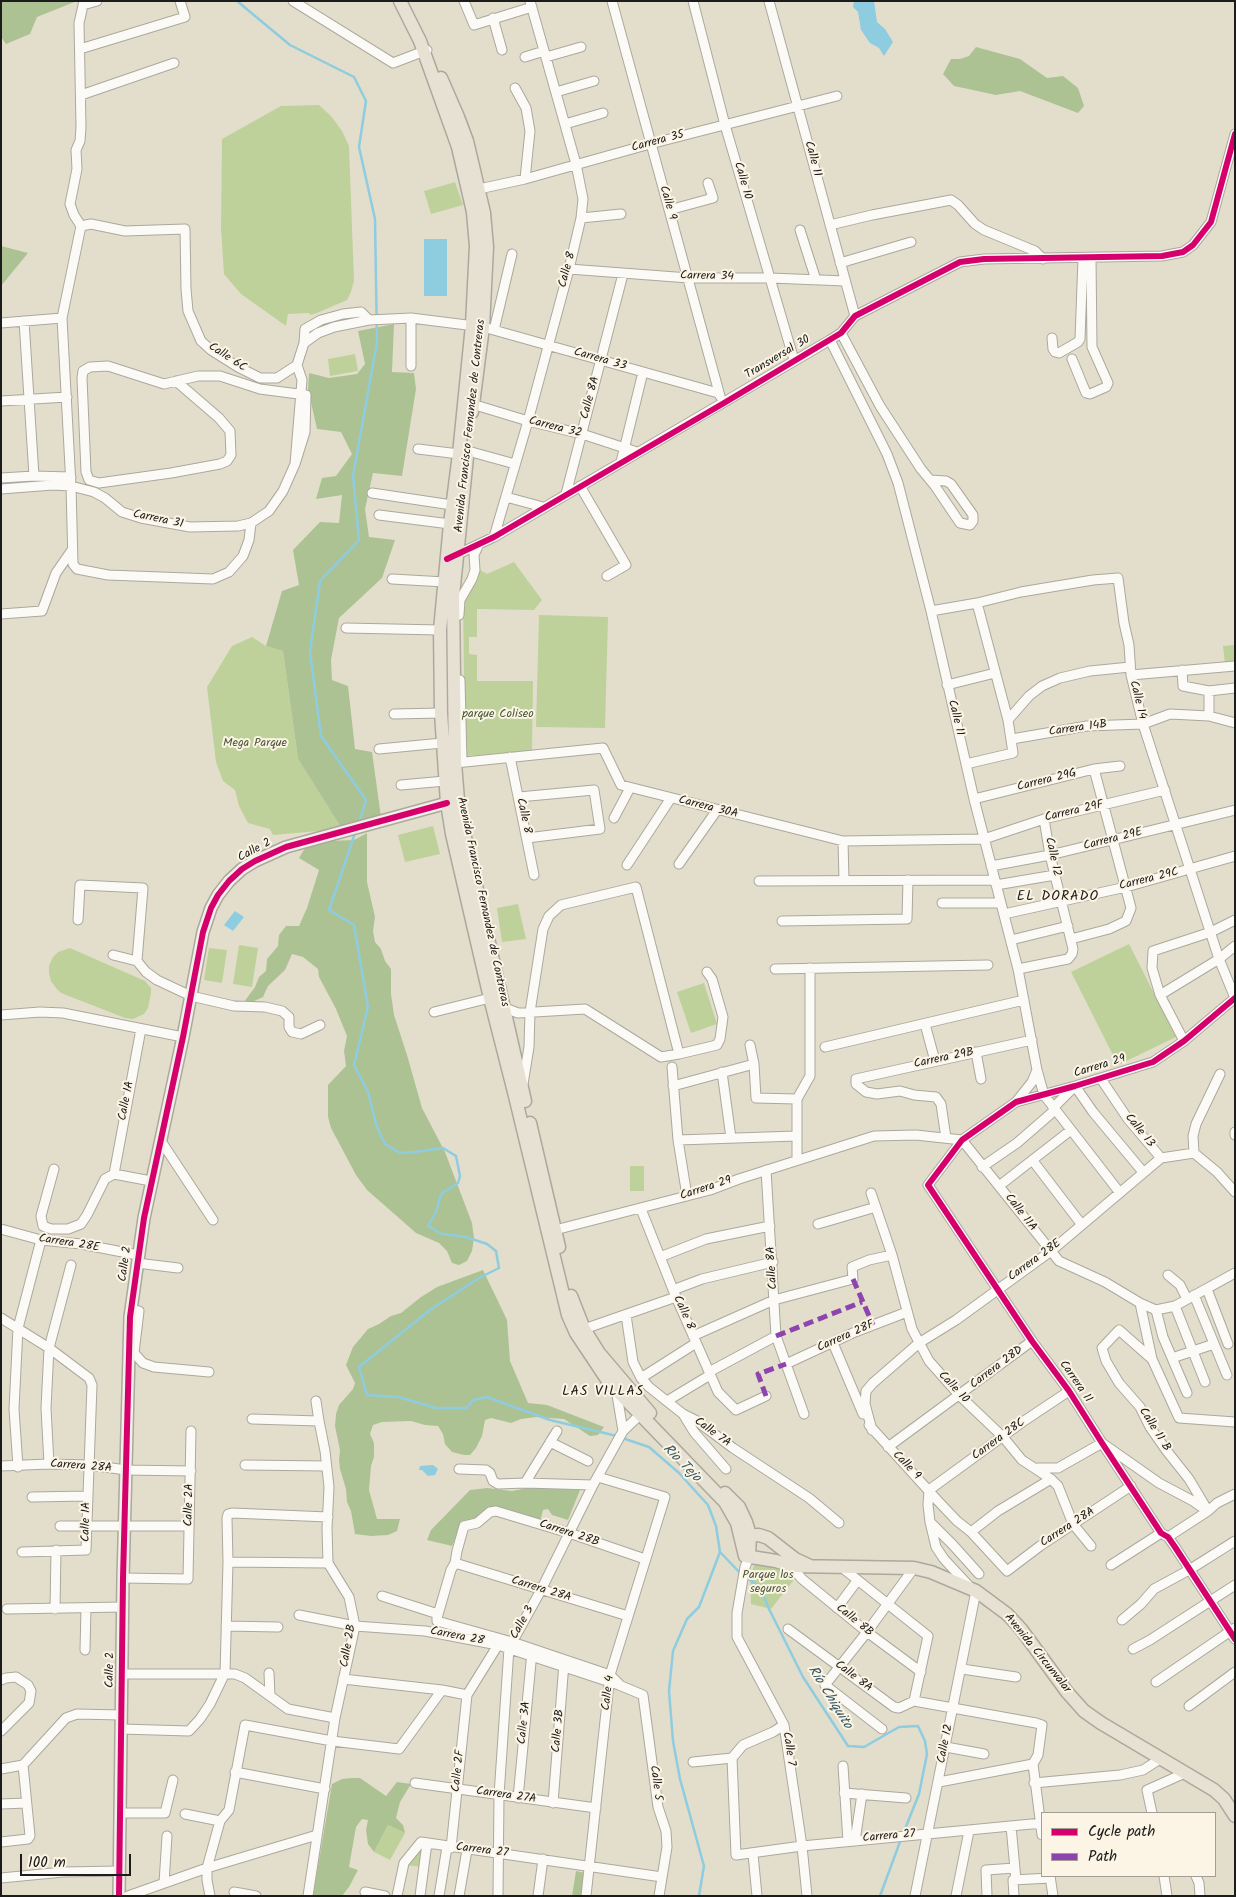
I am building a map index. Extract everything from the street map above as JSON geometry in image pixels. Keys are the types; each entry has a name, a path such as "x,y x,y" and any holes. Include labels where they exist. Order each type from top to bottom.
{"main road":[{"name":"Avenida Francisco Fernandez de Contreras","path":"400,1 458,117 467,141 484,213 487,247 483,327 472,404 452,505 450,524 454,556 444,582 440,630 442,743 447,803 452,834 490,998 568,1315 576,1333 608,1381 643,1412 739,1507 745,1536 746,1560"},
{"name":"Avenida Francisco Fernandez de Contreras","path":"423,48 455,139 466,177 476,246 483,327 463,452 454,556 452,631 459,763 458,800 464,833 574,1308 598,1353 643,1412 725,1502 745,1536"},
{"path":"739,1507 768,1538"},
{"name":"Avenida Circunvalar","path":"745,1536 759,1535 768,1538 795,1559 810,1566"},
{"name":"Avenida Circunvalar","path":"746,1560 776,1561 791,1566 914,1568 931,1572 974,1591 1007,1614 1067,1692 1084,1711 1214,1790 1235,1816"}],"street":[{"path":"97,1 83,3 79,23 81,127 80,141 76,150 78,169 70,204 81,226 62,318 74,567 108,575 214,579 229,572 243,556 251,523 269,511 283,491 295,464 305,432 306,396 277,390 260,389 220,376 189,377 164,384 108,366 90,367 83,371 86,472 89,480 99,482 172,473 227,461 231,455 230,431 219,418 176,381"},
{"path":"80,48 185,17 180,1"},
{"path":"293,1 393,64 423,48"},
{"path":"464,1 474,25 531,4"},
{"name":"Calle 9","path":"612,1 650,144 689,278 718,393 724,403"},
{"name":"Calle 10","path":"693,1 726,124 794,360"},
{"name":"Calle 11","path":"769,1 855,316"},
{"name":"Calle 8","path":"494,537 528,421 581,218 583,199 576,164 531,4"},
{"path":"493,18 502,50"},
{"path":"525,57 581,47"},
{"path":"81,95 174,62"},
{"path":"556,92 594,81"},
{"path":"515,88 526,108 530,131 525,179"},
{"name":"Carrera 35","path":"479,189 525,179 650,144 836,96"},
{"path":"565,124 603,114"},
{"name":"Transversal 30","path":"454,556 494,537 830,340 841,333 855,316 960,262 984,259 1140,257 1162,256 1183,252 1193,245 1211,222 1235,134"},
{"path":"669,210 713,198 708,183"},
{"path":"830,225 951,200 975,224 984,230 1035,251 1043,258"},
{"path":"581,218 621,214"},
{"name":"Calle 6C","path":"81,226 91,224 125,231 186,229 188,311 202,341 210,350 260,378 277,378"},
{"path":"800,230 816,280"},
{"path":"840,263 911,242"},
{"path":"483,327 512,254"},
{"path":"1052,338 1053,349 1059,353 1080,339 1087,258"},
{"path":"1072,359 1086,392 1090,394 1106,387 1108,383 1092,347 1087,258"},
{"name":"Carrera 34","path":"568,269 689,278 770,278 845,281"},
{"name":"Calle 8A","path":"566,494 623,274"},
{"name":"Carrera 33","path":"297,365 304,343 305,329 321,320 343,314 361,312 372,320 411,318 483,327 718,393"},
{"path":"1,323 62,318"},
{"path":"411,318 411,366"},
{"path":"24,321 34,476"},
{"path":"841,333 880,406 921,469 960,522 970,525 974,521 974,515 951,484 946,481 930,480"},
{"name":"Calle 11","path":"830,340 887,454 898,483 931,611 974,799 1011,940 1037,1070 1044,1095"},
{"path":"277,390 277,378 297,365 302,380 300,394"},
{"path":"620,462 643,372"},
{"path":"189,377 190,393"},
{"path":"1,401 66,397"},
{"name":"Carrera 32","path":"472,404 528,421 582,434 637,452"},
{"path":"867,414 880,406"},
{"path":"418,449 463,452 515,464"},
{"path":"1,478 34,476 71,482"},
{"path":"1,488 54,485 71,482"},
{"name":"Carrera 31","path":"71,482 105,498 122,512 141,518 190,527 238,526 251,523"},
{"path":"580,486 626,565 607,576"},
{"path":"372,493 452,505"},
{"path":"506,498 543,507"},
{"path":"379,515 450,524"},
{"path":"479,544 474,555 475,570 472,579 460,600 458,630 459,763 603,748 621,785 630,788 614,818"},
{"path":"1,614 42,611 56,573 72,550"},
{"path":"454,556 474,563"},
{"name":"Calle 14","path":"931,611 977,604 1020,592 1093,580 1118,578 1129,644 1130,671 1143,724 1219,959 1235,998"},
{"path":"392,579 444,582"},
{"path":"966,764 1013,753 1008,720 977,604"},
{"path":"346,628 440,630"},
{"path":"1008,720 1029,696 1042,686 1060,678 1090,671 1182,670 1235,666"},
{"path":"1182,670 1183,686 1209,691 1235,688"},
{"path":"947,685 995,673"},
{"path":"1209,691 1209,716"},
{"path":"394,714 441,713"},
{"name":"Carrera 14B","path":"1012,739 1087,726 1143,724 1170,714 1209,716 1235,723"},
{"path":"379,749 442,743"},
{"name":"Calle 8","path":"510,757 534,875"},
{"name":"Carrera 29G","path":"974,799 1094,769 1120,766"},
{"path":"1071,939 1109,929 1126,921 1131,908 1094,769"},
{"path":"401,785 445,782"},
{"name":"Carrera 30A","path":"630,788 843,841 984,839"},
{"path":"519,797 594,790 600,829 527,838"},
{"name":"Carrera 29F","path":"984,839 1044,819 1165,790"},
{"path":"626,865 671,798"},
{"name":"Calle 2","path":"119,1896 126,1470 137,1259 151,1180 183,1037 203,932 211,908 229,881 242,869 274,852 447,803"},
{"path":"679,864 717,810"},
{"name":"Carrera 29E","path":"991,866 1050,856 1235,810"},
{"name":"Calle 12","path":"1018,970 1068,958 1072,954 1071,939 1050,856 1044,819"},
{"path":"843,841 844,880"},
{"name":"Carrera 29C","path":"1004,914 1126,887 1235,856"},
{"path":"759,881 908,880 996,882 1055,875"},
{"path":"782,922 907,919 908,880"},
{"path":"78,920 80,885 143,888 136,961"},
{"path":"522,1089 530,1047 530,1012 543,928 549,916 561,905 636,887 679,1054"},
{"path":"942,903 1000,903"},
{"path":"1184,1041 1160,995 1152,968 1154,951 1211,932 1235,920"},
{"path":"1011,940 1068,926"},
{"path":"1160,995 1219,959 1235,946"},
{"path":"113,955 136,961 157,980 191,996 234,1006 265,1007 282,1011 289,1017 289,1028 292,1032 301,1034 320,1024"},
{"path":"775,969 988,965"},
{"path":"797,1160 797,1099 810,1076 810,968"},
{"path":"505,1008 518,1013 585,1009 661,1057 679,1054 717,1045 720,1039 723,1017 712,979 706,972"},
{"path":"434,1012 490,998"},
{"name":"Carrera 29","path":"555,1230 710,1190 874,1136 916,1135 962,1140 1016,1102 1153,1062 1184,1041 1235,998"},
{"path":"825,1047 1024,1000"},
{"path":"1,1015 63,1012 183,1037"},
{"path":"925,1024 935,1061"},
{"name":"Calle 1A","path":"114,1174 142,1029"},
{"name":"Carrera 29B","path":"946,1138 941,1104 936,1097 900,1092 877,1094 866,1092 856,1084 856,1078 1032,1040"},
{"path":"750,1046 754,1064 756,1098 797,1099"},
{"path":"976,1052 981,1079"},
{"path":"673,1086 754,1064"},
{"path":"672,1067 678,1140 687,1196"},
{"path":"1016,1102 1032,1082 1037,1070"},
{"path":"722,1072 732,1138"},
{"path":"1220,1074 1196,1124 1193,1136 1194,1152 1217,1172 1235,1192"},
{"name":"Calle 13","path":"1100,1079 1128,1118 1161,1158 1194,1152"},
{"path":"982,1167 1017,1143 1054,1109 1075,1086 1093,1112 1143,1172"},
{"path":"1044,1095 1120,1192"},
{"path":"999,1186 1071,1130"},
{"path":"678,1140 796,1136"},
{"name":"Calle 11A","path":"962,1140 1059,1261 1105,1282 1140,1303"},
{"name":"Carrera 11","path":"962,1140 928,1186 1190,1570 1209,1602 1233,1633"},
{"path":"161,1141 213,1220"},
{"name":"Carrera 28E","path":"872,1430 865,1404 866,1391 873,1382 919,1343 956,1320 1050,1251 1161,1158"},
{"path":"1033,1161 1082,1225"},
{"path":"54,1170 41,1216 43,1226 56,1229 81,1224 105,1179 114,1174 151,1180"},
{"name":"Calle 8A","path":"766,1170 776,1336 804,1414"},
{"name":"Calle 10","path":"871,1193 892,1255 912,1330 929,1361 960,1396 1003,1437 1022,1460 1052,1479 1064,1498 1073,1524 1091,1546"},
{"path":"818,1224 876,1207"},
{"name":"Calle 8","path":"640,1209 694,1340 718,1392 736,1410 766,1396"},
{"path":"660,1257 706,1239 770,1226"},
{"name":"Carrera 28E","path":"1,1229 41,1240 81,1244 178,1268"},
{"path":"18,1466 14,1409 18,1328 41,1240"},
{"path":"641,1378 694,1340 774,1300 853,1279 852,1267 869,1260 892,1255"},
{"path":"584,1329 626,1315 702,1278 773,1262"},
{"path":"49,1464 46,1408 49,1348 70,1265"},
{"path":"1140,1303 1156,1310 1176,1306 1235,1272"},
{"path":"1168,1275 1190,1297 1214,1344 1227,1375"},
{"path":"1207,1288 1228,1344"},
{"path":"1140,1303 1152,1359 1179,1418 1235,1422"},
{"path":"1176,1306 1205,1382"},
{"path":"1156,1310 1163,1337 1187,1394"},
{"name":"Carrera 28F","path":"786,1364 907,1312"},
{"path":"133,1315 134,1353 143,1363 154,1367 209,1372"},
{"name":"Calle 7A","path":"626,1315 633,1362 641,1378 683,1414 697,1421 733,1448 809,1498 840,1523"},
{"path":"1,1318 49,1348"},
{"name":"Calle 11 B","path":"1152,1359 1119,1330 1102,1348 1106,1360 1119,1383 1140,1407 1150,1427 1189,1479 1208,1511"},
{"path":"668,1401 709,1374 776,1336"},
{"name":"Carrera 28D","path":"888,1447 960,1396 1032,1341"},
{"name":"Calle 9","path":"833,1343 864,1418 872,1430 957,1521 972,1532 1007,1571"},
{"path":"1172,1358 1214,1344"},
{"name":"Calle 1A","path":"49,1348 91,1381 86,1550 56,1550"},
{"path":"616,1389 622,1432"},
{"name":"Carrera 28C","path":"930,1490 1069,1391"},
{"path":"228,1562 328,1563 326,1451 318,1421 316,1401"},
{"name":"Calle 3","path":"498,1896 499,1795 510,1645 541,1590 593,1485 622,1432 643,1412"},
{"path":"683,1414 694,1432 726,1469"},
{"path":"252,1419 318,1421"},
{"path":"525,1482 557,1431"},
{"name":"Calle 2A","path":"123,1578 188,1579 191,1432"},
{"path":"550,1442 588,1462"},
{"path":"1034,1467 1058,1468 1102,1443 1158,1483 1208,1511"},
{"name":"Carrera 28A","path":"1,1466 90,1465 126,1470 190,1471"},
{"path":"245,1465 326,1466"},
{"path":"459,1469 486,1470 495,1483 525,1482 593,1485"},
{"name":"Calle 4","path":"586,1896 613,1681 628,1616 665,1497 598,1477"},
{"path":"972,1532 998,1511 1052,1479"},
{"name":"Carrera 28A","path":"1007,1571 1040,1546 1131,1486"},
{"path":"930,1490 928,1505 936,1547 944,1559 974,1591"},
{"path":"1111,1565 1208,1511 1216,1503 1235,1494"},
{"path":"32,1497 87,1496"},
{"name":"Carrera 28B","path":"455,1563 464,1526 477,1523 493,1511 569,1533 645,1559"},
{"path":"121,1729 189,1731 210,1704 225,1673 228,1562 226,1518 228,1514 328,1517"},
{"path":"930,1522 979,1574"},
{"path":"60,1526 189,1526"},
{"path":"1122,1620 1141,1604 1154,1589 1190,1570 1235,1541"},
{"path":"22,1552 56,1550 55,1609"},
{"name":"Calle 7","path":"746,1560 737,1613 737,1637 784,1725 802,1846 807,1896"},
{"name":"Calle 2B","path":"308,1896 335,1718 355,1626 348,1597 328,1563"},
{"path":"438,1617 451,1570 455,1563"},
{"name":"Carrera 28A","path":"455,1563 628,1616"},
{"name":"Calle 8B","path":"791,1566 802,1579 837,1608 921,1672"},
{"path":"839,1566 928,1636 914,1701 1036,1722 1042,1726 1038,1755 1033,1764 1034,1783 1041,1823"},
{"path":"882,1728 825,1685 840,1668 914,1568"},
{"path":"837,1608 858,1581"},
{"path":"1133,1649 1235,1586"},
{"name":"Calle 12","path":"915,1896 962,1669 974,1591"},
{"name":"Carrera 28","path":"382,1596 510,1645 613,1681"},
{"path":"7,1609 123,1606"},
{"path":"85,1650 86,1608"},
{"name":"Carrera 28","path":"299,1615 355,1626 426,1631 498,1645 510,1645"},
{"path":"226,1626 278,1627"},
{"name":"Calle 8A","path":"788,1629 894,1707 899,1708 914,1701"},
{"path":"1156,1682 1233,1633"},
{"path":"343,1679 442,1690 467,1695 498,1645"},
{"name":"Calle 3A","path":"518,1798 532,1652"},
{"name":"Calle 3B","path":"552,1803 564,1664"},
{"path":"962,1669 1016,1677"},
{"path":"1189,1706 1235,1672"},
{"path":"269,1673 270,1696"},
{"path":"123,1674 235,1674 245,1678 288,1709 335,1718"},
{"path":"1,1680 16,1678 28,1685 32,1690 29,1703 1,1731"},
{"name":"Calle 5","path":"613,1681 641,1694 644,1698 658,1807 666,1831 667,1847 659,1896"},
{"path":"210,1896 207,1880 208,1868 220,1822 229,1810 245,1725 332,1741 399,1749 442,1690"},
{"name":"Calle 2F","path":"439,1896 449,1847 467,1695"},
{"path":"1,1769 23,1765 66,1718 71,1715 121,1716"},
{"path":"693,1762 732,1758 742,1745 773,1732 784,1725"},
{"path":"946,1746 984,1754"},
{"name":"Carrera 27","path":"732,1758 736,1855 802,1846 1041,1823"},
{"path":"1034,1783 1120,1775 1143,1770 1160,1758"},
{"path":"939,1782 1033,1764"},
{"path":"1,1842 28,1839 30,1836 23,1765"},
{"path":"843,1766 844,1793 852,1841"},
{"path":"236,1772 325,1788"},
{"path":"1152,1812 1147,1790 1185,1773"},
{"path":"120,1812 165,1813 173,1780"},
{"name":"Carrera 27A","path":"415,1784 596,1808"},
{"path":"844,1793 906,1798"},
{"path":"852,1841 862,1794"},
{"path":"1,1804 26,1803"},
{"path":"185,1814 220,1822"},
{"path":"1011,1826 1016,1880"},
{"path":"956,1896 969,1831"},
{"path":"128,1896 208,1868 317,1835"},
{"path":"164,1883 167,1836"},
{"path":"397,1896 404,1863 424,1842"},
{"path":"420,1896 424,1842"},
{"name":"Carrera 27","path":"424,1842 662,1878"},
{"path":"459,1896 467,1850"},
{"path":"754,1854 757,1896"},
{"path":"538,1896 543,1859"},
{"path":"987,1896 986,1870 1015,1868"},
{"path":"1,1878 63,1872 119,1870"},
{"path":"1014,1896 1013,1880 1050,1877 1054,1896"},
{"path":"1159,1896 1167,1895 1164,1877"},
{"path":"1196,1877 1200,1896"},
{"path":"234,1892 256,1896"},
{"path":"365,1892 385,1896"}],"green space":[{"path":"1,1 77,1 37,17 30,34 6,44 1,37"},
{"path":"976,47 1020,59 1047,78 1063,76 1078,88 1084,106 1078,113 1020,91 996,95 954,86 943,74 951,59 969,56"},
{"path":"319,105 331,116 342,131 349,146 354,281 347,300 310,315 309,313 288,314 286,326 241,294 224,274 221,228 222,139 281,106"},
{"path":"455,182 463,205 431,214 424,191"},
{"path":"1,246 28,253 1,286"},
{"path":"394,324 392,372 414,373 416,389 402,476 373,473 365,509 369,537 395,540 382,578 339,618 331,660 332,680 348,686 355,749 372,752 381,817 342,829 298,759 283,651 266,646 282,591 299,585 293,550 320,522 339,523 342,495 316,499 322,478 336,476 352,454 341,432 317,429 308,389 309,373 329,378 357,374 365,364 358,331"},
{"path":"355,354 358,371 330,376 328,359"},
{"name":"parque Coliseo","path":"514,562 542,600 534,610 477,609 477,637 469,637 469,654 477,655 477,681 533,681 532,751 465,756 463,598 477,579 480,570 487,574"},
{"path":"539,615 608,617 605,728 536,727"},
{"name":"Mega Parque","path":"252,637 266,646 283,651 298,759 342,829 273,835 270,829 248,823 239,806 235,790 223,781 216,762 207,687 232,646"},
{"path":"1235,645 1235,663 1225,664 1223,646"},
{"path":"433,826 440,854 405,862 398,835"},
{"path":"367,833 367,882 375,917 373,931 375,942 381,949 385,961 391,969 391,994 394,1015 422,1108 445,1152 472,1223 474,1238 472,1251 467,1261 459,1265 452,1263 447,1251 439,1243 416,1233 367,1190 356,1175 331,1128 328,1117 328,1085 346,1066 344,1051 347,1036 336,1009 319,977 318,969 303,957 292,954 285,970 268,986 263,997 248,1004 244,1002 255,987 259,977 266,971 267,959 278,946 279,935 286,926 299,926 307,908 319,870 299,858 305,848 329,841 354,840"},
{"path":"518,904 526,939 502,942 497,908"},
{"path":"1129,944 1176,1037 1118,1065 1071,972"},
{"path":"239,945 258,948 252,987 233,984"},
{"path":"70,948 145,981 151,988 151,993 148,1008 144,1014 133,1019 125,1018 61,993 51,981 49,966 53,957 58,952"},
{"path":"209,948 227,950 222,983 204,980"},
{"path":"704,983 717,1024 691,1033 677,992"},
{"path":"630,1166 644,1166 644,1191 630,1191"},
{"path":"483,1270 507,1320 510,1361 528,1403 547,1405 604,1427 598,1435 590,1436 564,1419 536,1417 521,1419 511,1423 491,1418 485,1420 482,1436 476,1448 470,1455 464,1455 452,1452 445,1444 443,1434 438,1426 411,1421 382,1422 373,1425 370,1434 374,1443 374,1457 371,1466 369,1490 377,1519 400,1519 397,1531 388,1535 371,1536 355,1534 340,1469 340,1450 335,1426 339,1405 353,1389 355,1383 346,1365 353,1347 368,1329 391,1316 401,1313 437,1287"},
{"path":"532,1487 580,1490 568,1520 552,1515 548,1509 543,1510 540,1522 492,1508 478,1520 462,1521 452,1546 427,1540 431,1530 470,1490 487,1488 512,1491"},
{"name":"Parque los seguros","path":"755,1562 774,1565 791,1574 793,1581 771,1609 751,1604 750,1577"},
{"path":"360,1778 386,1796 397,1782 411,1784 400,1802 396,1818 403,1825 405,1833 388,1825 374,1852 368,1844 366,1830 368,1820 362,1819 356,1827 349,1867 358,1870 349,1887 342,1896 313,1896 332,1784 342,1779"},
{"path":"388,1825 405,1833 390,1860 374,1852"},
{"path":"419,1847 424,1848 421,1867 406,1865"},
{"path":"576,1871 585,1873 582,1896 572,1896"}],"water":[{"path":"854,1 874,1 877,22 885,29 893,42 884,56 879,48 870,43 861,30 858,12 853,7"},
{"path":"424,239 447,239 447,296 424,296"},
{"path":"235,911 244,917 233,931 224,925"},
{"path":"433,1465 438,1469 435,1475 428,1476 422,1470 419,1470 420,1466"}],"waterway":[{"path":"237,1 290,45 354,77 366,101 359,147 375,219 377,342 353,476 359,540 320,581 310,652 321,736 366,800 359,823"},
{"path":"355,833 329,910 354,925 368,1007 354,1065 368,1092 377,1127 385,1144 400,1153 443,1148 456,1156 460,1176 458,1183 441,1194 436,1212 428,1226 442,1234 466,1237 487,1244 496,1251 499,1268 479,1278 430,1310 359,1367 367,1395 398,1397 436,1408 467,1408 473,1400 487,1397 550,1420 617,1436"},
{"name":"Rio Tejo","path":"622,1438 649,1447 679,1473 708,1505 716,1526 720,1552 699,1607 687,1619 673,1651 669,1691 673,1741 680,1779 704,1866 699,1896"},
{"name":"Río Chiquito","path":"720,1552 742,1575"},
{"name":"Río Chiquito","path":"747,1578 760,1587 803,1677 848,1746 864,1747 899,1727 918,1726 925,1741 927,1754 919,1794 903,1834"},
{"name":"Río Chiquito","path":"880,1896 901,1839"}],"marked path":[{"path":"853,1279 873,1325"},
{"path":"776,1336 862,1302"},
{"path":"766,1396 758,1374 786,1364"}],"cycle path":[{"path":"447,559 494,537 724,403 841,333 855,316 960,262 984,259 1162,256 1183,252 1193,245 1211,222 1235,134"},
{"path":"119,1896 123,1578 130,1317 144,1218 183,1037 203,932 211,908 218,895 242,869 255,861 286,847 447,803"},
{"path":"1235,998 1184,1041 1153,1062 1016,1102 962,1140 928,1185 1032,1341 1069,1391 1161,1533 1168,1537 1175,1547 1235,1639"}],"district":[{"name":"EL DORADO","path":"1058,898"},
{"name":"LAS VILLAS","path":"603,1393"}]}
